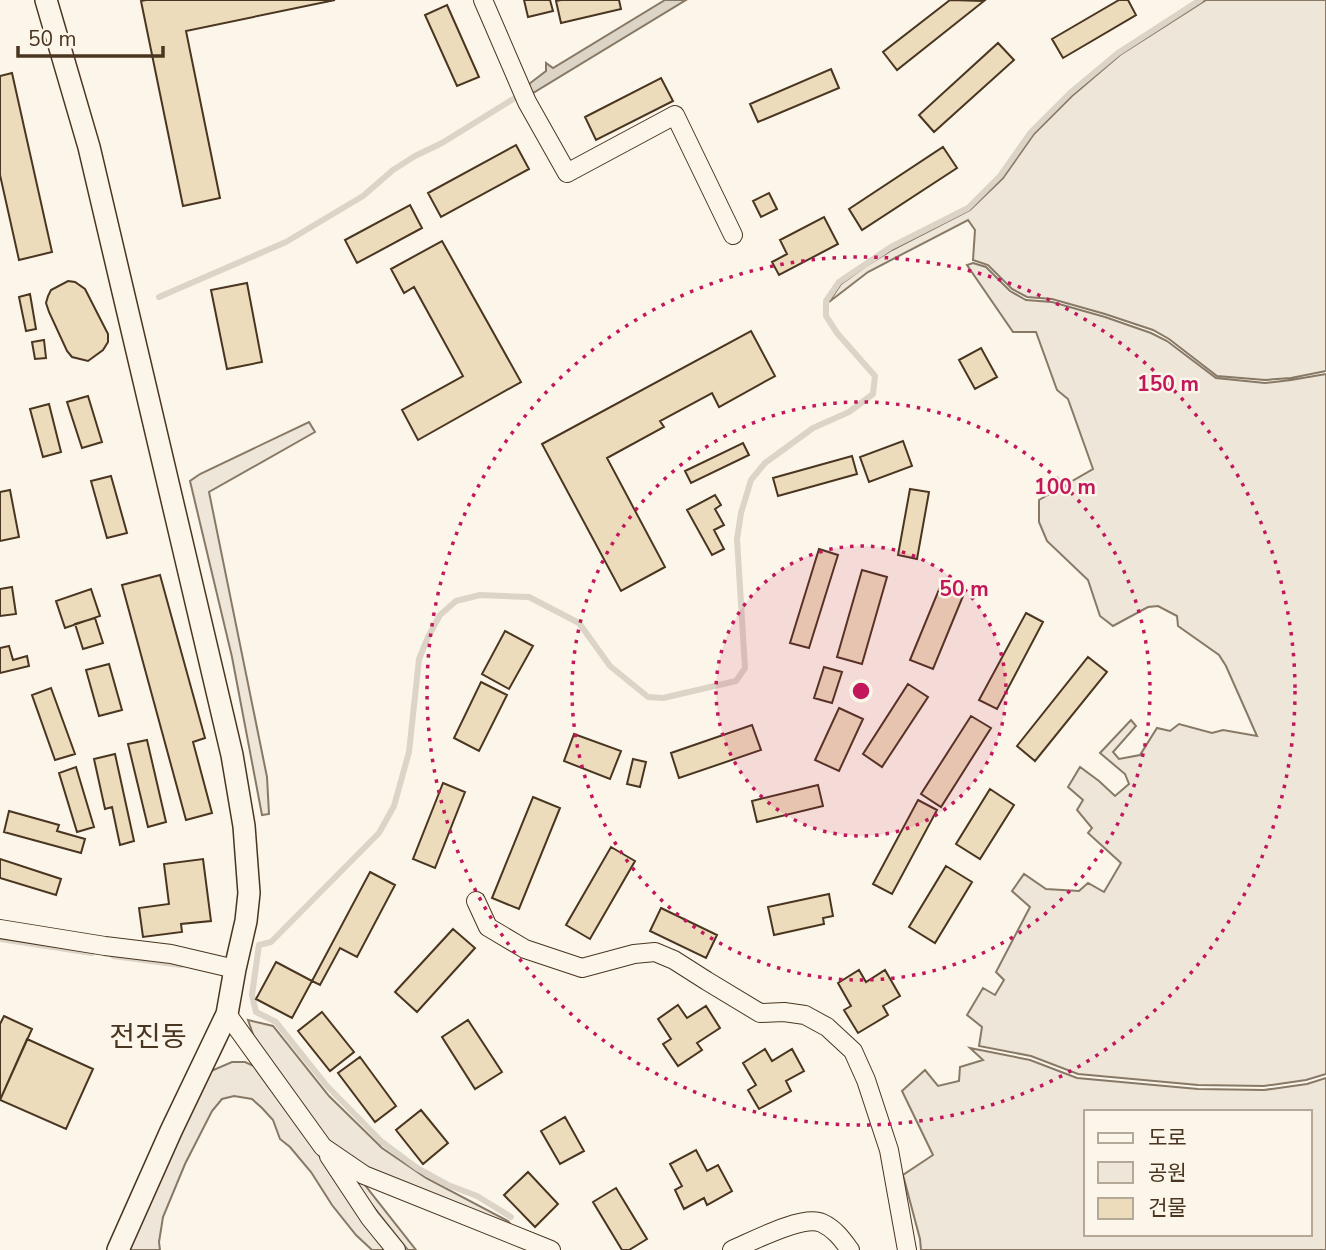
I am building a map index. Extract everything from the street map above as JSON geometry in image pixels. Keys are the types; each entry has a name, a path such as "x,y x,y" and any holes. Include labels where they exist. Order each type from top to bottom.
{"street":[{"path":"46,0 89,147 239,792 248,893 246,921 227,1014 118,1250"},
{"path":"483,0 524,95 567,173 675,115 733,235"},
{"path":"475,901 488,927 525,949 582,968 634,954 655,952 674,960 760,1013 805,1015 827,1027 853,1051 866,1080 889,1150 907,1250"},
{"path":"0,929 171,954 235,969"},
{"path":"227,1014 323,1147 370,1218 396,1250"},
{"path":"323,1147 364,1175 551,1250"},
{"path":"732,1250 794,1223 819,1221 835,1231 850,1250"}],"green space":[{"path":"1206,0 1326,0 1326,371 1265,380 1217,376 1153,330 1052,299 1027,297 1012,289 988,265 973,260 975,230 968,220 868,272 829,302 841,284 866,266 970,210 1003,178 1034,134 1072,96 1120,55"},
{"path":"973,263 986,267 1010,291 1026,300 1052,302 1151,333 1167,341 1216,378 1265,383 1326,374 1326,1074 1264,1086 1198,1085 1078,1074 1031,1056 979,1046 982,1027 967,1015 983,988 995,995 1004,980 996,972 1030,907 1012,891 1024,874 1046,889 1079,891 1088,883 1104,892 1121,863 1088,833 1092,828 1077,810 1083,800 1068,787 1080,767 1115,796 1129,784 1125,774 1100,753 1131,720 1136,726 1113,752 1119,759 1140,755 1157,728 1170,731 1179,724 1212,733 1223,730 1257,736 1219,655 1178,626 1177,616 1158,606 1148,607 1113,626 1100,616 1088,580 1047,541 1039,522 1039,500 1093,469 1068,399 1057,390 1036,332 1013,332 967,265"},
{"path":"309,422 315,432 209,492 267,777 269,814 262,815 232,657 190,481"},
{"path":"248,1020 273,1026 329,1096 382,1148 426,1178 508,1221 516,1231 371,1171 324,1142 256,1043"},
{"path":"970,1048 1030,1060 1077,1078 1198,1089 1264,1090 1307,1084 1326,1078 1326,1250 921,1250 903,1175 933,1155 902,1091 925,1070 938,1086 959,1081 960,1067 983,1060"},
{"path":"232,1062 245,1062 254,1066 388,1250 372,1250 356,1235 311,1172 280,1139 273,1120 252,1099 234,1096 222,1099 212,1111 185,1164 163,1217 160,1250 128,1250 151,1195 211,1071"},
{"path":"353,1181 364,1184 416,1250 408,1250"}],"shaded area":[{"path":"665,0 686,0 533,93 529,84 546,71 546,63 553,68"}],"building":[{"path":"335,0 186,31 220,198 183,206 141,1"},
{"path":"524,0 550,0 553,11 528,17"},
{"path":"619,0 621,9 561,23 556,1"},
{"path":"950,0 984,1 897,70 883,52"},
{"path":"1119,0 1128,0 1136,15 1063,58 1052,39"},
{"path":"447,5 479,77 457,86 425,15"},
{"path":"998,43 1014,60 934,132 919,115"},
{"path":"831,69 839,88 758,122 750,104"},
{"path":"12,73 52,252 19,260 0,175 0,76"},
{"path":"661,78 673,101 596,140 585,117"},
{"path":"516,145 529,169 441,217 428,193"},
{"path":"943,147 957,168 862,230 849,209"},
{"path":"769,193 777,209 761,217 753,201"},
{"path":"410,205 422,228 357,263 345,240"},
{"path":"824,217 838,244 779,275 772,262 787,254 780,240"},
{"path":"442,241 521,382 418,440 402,410 463,376 414,287 404,293 391,269"},
{"path":"68,281 85,289 108,334 108,342 103,350 88,361 72,357 67,351 46,303 51,290"},
{"path":"247,283 262,362 227,369 211,290"},
{"path":"30,294 36,329 26,331 19,297"},
{"path":"751,331 775,376 719,407 712,393 660,421 664,427 607,458 665,567 621,591 542,444"},
{"path":"44,340 46,358 35,359 32,342"},
{"path":"981,348 997,377 975,389 959,360"},
{"path":"88,396 102,442 82,448 67,402"},
{"path":"49,404 61,452 43,457 30,409"},
{"path":"903,441 912,466 869,482 860,457"},
{"path":"743,443 749,455 691,483 685,471"},
{"path":"852,456 857,474 778,496 773,478"},
{"path":"111,476 127,533 107,538 91,481"},
{"path":"910,489 929,492 917,559 898,555"},
{"path":"10,490 19,537 0,541 0,492"},
{"path":"715,495 721,505 715,509 724,525 714,530 724,549 712,555 687,510"},
{"path":"819,549 838,555 809,648 790,643"},
{"path":"862,570 887,577 862,664 837,657"},
{"path":"160,575 205,738 193,742 212,813 186,820 122,585"},
{"path":"12,587 16,614 0,616 0,589"},
{"path":"940,587 963,596 933,669 910,660"},
{"path":"91,589 100,616 65,628 56,601"},
{"path":"1026,613 1043,622 997,709 979,700"},
{"path":"95,618 103,643 83,649 75,624"},
{"path":"505,631 533,646 509,689 482,674"},
{"path":"9,646 13,660 27,656 29,666 0,673 0,648"},
{"path":"1088,657 1107,672 1035,761 1017,746"},
{"path":"109,664 122,710 99,716 86,670"},
{"path":"824,667 842,672 832,703 814,698"},
{"path":"481,682 507,695 479,751 454,738"},
{"path":"908,684 928,697 882,767 863,754"},
{"path":"51,688 75,754 55,760 32,695"},
{"path":"839,708 863,719 839,771 815,760"},
{"path":"971,716 991,728 941,807 921,794"},
{"path":"752,725 761,750 679,778 671,753"},
{"path":"574,734 621,751 610,779 564,761"},
{"path":"147,740 166,822 148,827 128,744"},
{"path":"115,754 134,841 120,845 112,807 105,809 94,759"},
{"path":"633,759 646,762 640,787 627,784"},
{"path":"76,767 94,827 77,832 59,773"},
{"path":"443,783 465,792 435,868 413,859"},
{"path":"818,785 823,806 757,822 752,801"},
{"path":"990,789 1014,805 980,859 956,844"},
{"path":"533,797 560,808 519,909 492,898"},
{"path":"918,800 937,810 892,894 873,884"},
{"path":"9,811 59,825 57,831 85,839 81,853 4,832"},
{"path":"611,847 635,861 590,939 566,925"},
{"path":"0,859 61,879 56,895 0,878"},
{"path":"203,859 211,921 181,924 182,932 143,937 139,908 169,904 164,864"},
{"path":"946,866 972,882 935,943 909,927"},
{"path":"370,872 395,885 357,957 340,948 320,985 312,981"},
{"path":"829,894 833,916 823,918 824,924 774,935 768,907"},
{"path":"661,908 717,935 706,958 650,931"},
{"path":"453,929 475,948 417,1012 395,992"},
{"path":"276,962 312,981 292,1018 256,999"},
{"path":"859,970 866,982 885,970 900,996 883,1006 888,1015 858,1033 844,1010 851,1006 838,983"},
{"path":"678,1005 687,1018 706,1006 720,1028 697,1043 702,1050 678,1066 663,1044 671,1039 658,1019"},
{"path":"322,1012 354,1052 330,1071 298,1031"},
{"path":"4,1016 32,1029 0,1100 0,1024"},
{"path":"468,1020 502,1072 475,1089 442,1037"},
{"path":"27,1039 93,1069 66,1129 0,1100"},
{"path":"765,1049 772,1061 792,1049 804,1071 786,1081 791,1091 759,1109 748,1090 756,1085 743,1063"},
{"path":"360,1057 396,1106 375,1122 338,1073"},
{"path":"421,1110 448,1143 423,1164 396,1130"},
{"path":"565,1117 584,1151 560,1164 541,1131"},
{"path":"696,1150 707,1171 718,1165 732,1191 707,1205 704,1198 684,1209 675,1190 682,1186 670,1164"},
{"path":"528,1172 558,1204 535,1227 504,1195"},
{"path":"616,1188 647,1239 629,1250 622,1250 593,1202"}],"waterway":[{"path":"511,1217 477,1196 448,1185 417,1168 382,1142 327,1086 276,1022 256,1012 252,995 259,945 271,942 379,833 394,806 409,752 419,659 440,615 456,601 480,595 529,597 579,623 610,666 648,697 663,698 736,681 745,668 737,539 741,513 751,480 765,463 813,428 849,412 873,394 875,376 837,333 826,316 826,301 839,282 891,247 968,208 1000,176 1031,132 1070,93 1118,53 1200,0"},
{"path":"159,297 286,242 363,196 393,170 415,156 442,143 531,88"},
{"path":"0,939 92,953"},
{"path":"113,956 181,965"}],"district":[{"name":"전진동","path":"148,1036"}]}
